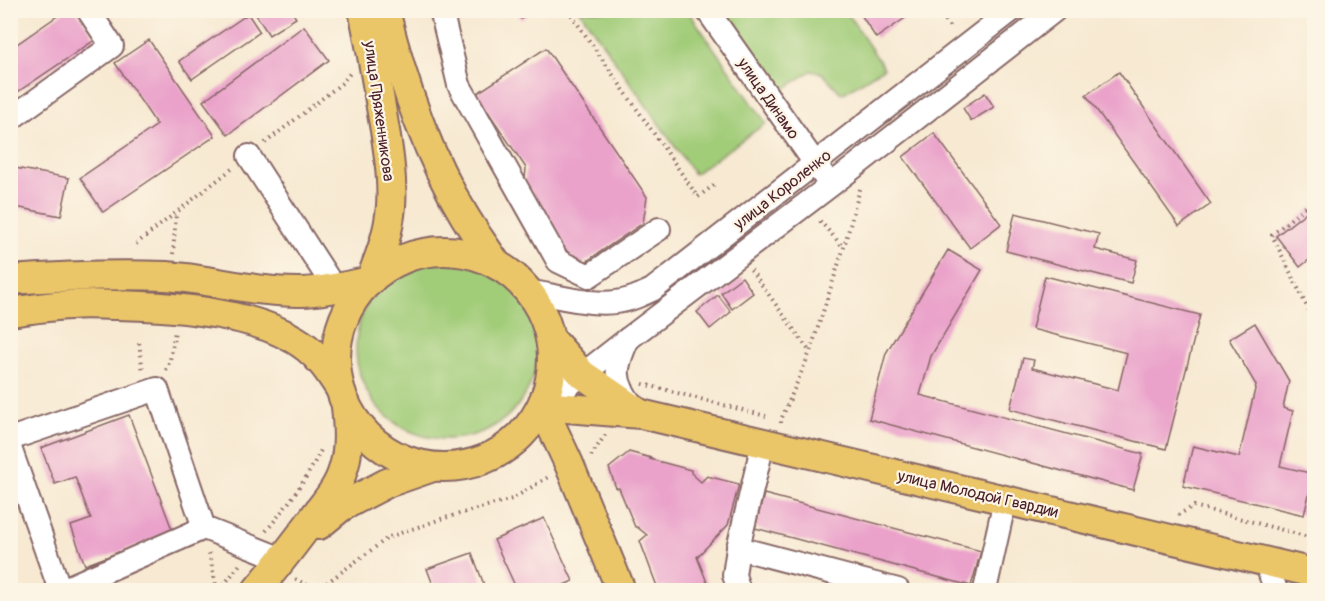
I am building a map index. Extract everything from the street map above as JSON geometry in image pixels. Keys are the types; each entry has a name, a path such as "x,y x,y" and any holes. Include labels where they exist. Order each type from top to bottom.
{"main road":[{"name":"улица Пряженникова","path":"363,10 389,153 391,205 383,249 370,281"},
{"name":"улица Пряженникова","path":"385,10 411,104 435,161 464,214 497,265"},
{"path":"257,591 334,491 343,471 348,452 348,428 336,363 337,340 345,316 357,295 370,281 386,268 404,258 438,251 468,254 497,265 519,281 528,291 544,318 552,351 551,376 542,406 525,432 497,454"},
{"path":"10,280 81,275 168,276 264,290 300,292 334,289 370,281"},
{"path":"10,312 72,304 150,306 222,314 254,322 305,346 317,356 328,369 358,425 382,448 411,463 442,468 476,463 518,448 534,448 569,469"},
{"path":"550,339 582,374 641,414"},
{"path":"542,406 641,414"},
{"path":"542,406 621,591"},
{"name":"улица Молодой Гвардии","path":"641,414 780,438 1005,500 1314,573"},
{"path":"287,553 341,507 387,483 433,467"}],"street":[{"path":"13,117 112,46 88,10"},
{"path":"441,10 459,85 558,261 590,276 659,229"},
{"name":"улица Динамо","path":"706,10 831,185"},
{"name":"улица Короленко","path":"528,291 608,303 630,299 652,290 1012,10"},
{"name":"улица Короленко","path":"542,406 1055,10"},
{"path":"249,156 334,289"},
{"path":"627,339 618,362 618,381 625,396 641,414"},
{"path":"10,439 157,390 204,528"},
{"path":"740,591 734,575 738,548 780,438"},
{"path":"10,448 61,591 204,528 253,547 287,553"},
{"path":"985,591 1005,500"},
{"path":"738,548 898,591"},
{"path":"1265,561 1276,591"}],"path":[{"path":"568,10 698,197 714,185"},
{"path":"939,10 957,36"},
{"path":"1310,10 1314,33"},
{"path":"136,244 342,83 353,70"},
{"path":"780,438 780,420 810,352 863,179"},
{"path":"1314,199 1272,235 1314,321"},
{"path":"172,257 177,213"},
{"path":"820,221 844,247"},
{"path":"749,267 810,352"},
{"path":"170,360 175,332 185,333"},
{"path":"140,343 142,371 157,390"},
{"path":"638,380 643,384 780,420"},
{"path":"780,420 780,438"},
{"path":"317,591 389,537 441,519 513,499 589,459 610,428"},
{"path":"218,591 288,505 312,468 324,441"},
{"path":"1175,517 1194,506 1312,538 1314,543"},
{"path":"204,528 218,591"}],"green space":[{"path":"580,11 688,11 766,123 694,174"},
{"path":"724,11 846,11 884,68 842,94 822,73 811,71 780,92"},
{"path":"447,257 482,264 498,272 511,284 523,297 531,313 538,348 531,383 523,399 511,412 498,424 482,432 447,439 412,432 396,424 383,412 371,399 363,383 356,348 363,313 371,297 383,284 396,272 412,264"}],"building":[{"path":"66,10 76,10 96,39 10,97 10,49"},
{"path":"253,10 291,10 296,18 269,35"},
{"path":"515,10 534,10 521,19"},
{"path":"858,10 913,10 914,12 876,38"},
{"path":"248,14 260,32 192,79 179,61"},
{"path":"304,26 329,60 228,135 203,101"},
{"path":"149,40 215,136 103,212 80,178 157,125 115,63"},
{"path":"546,48 647,197 643,223 578,267 524,189 526,168 476,94"},
{"path":"1119,72 1211,204 1179,226 1086,95"},
{"path":"985,93 994,107 971,121 963,108"},
{"path":"934,133 1001,224 970,248 903,157"},
{"path":"10,167 69,178 61,216 10,206"},
{"path":"1314,206 1314,256 1300,267 1276,236"},
{"path":"1015,213 1099,234 1095,249 1137,260 1131,283 1006,251"},
{"path":"948,250 982,270 931,356 920,395 1143,454 1133,490 869,419 886,353"},
{"path":"1045,276 1200,315 1166,449 1010,409 1023,358 1034,360 1032,368 1118,390 1127,353 1032,329"},
{"path":"742,277 753,293 732,309 721,293"},
{"path":"718,295 731,312 710,329 697,312"},
{"path":"1255,323 1289,381 1283,408 1293,411 1280,466 1314,474 1304,515 1183,486 1193,446 1239,457 1256,385 1229,339"},
{"path":"129,415 173,532 85,565 71,526 91,519 75,477 55,484 41,448"},
{"path":"629,452 691,470 691,473 701,482 707,476 739,484 728,525 697,557 710,590 666,590 664,586 658,589 640,541 647,535 635,527 609,468"},
{"path":"764,494 981,551 971,586 755,528"},
{"path":"544,518 573,581 552,590 517,590 494,540"},
{"path":"472,553 486,590 435,590 427,569"}]}
